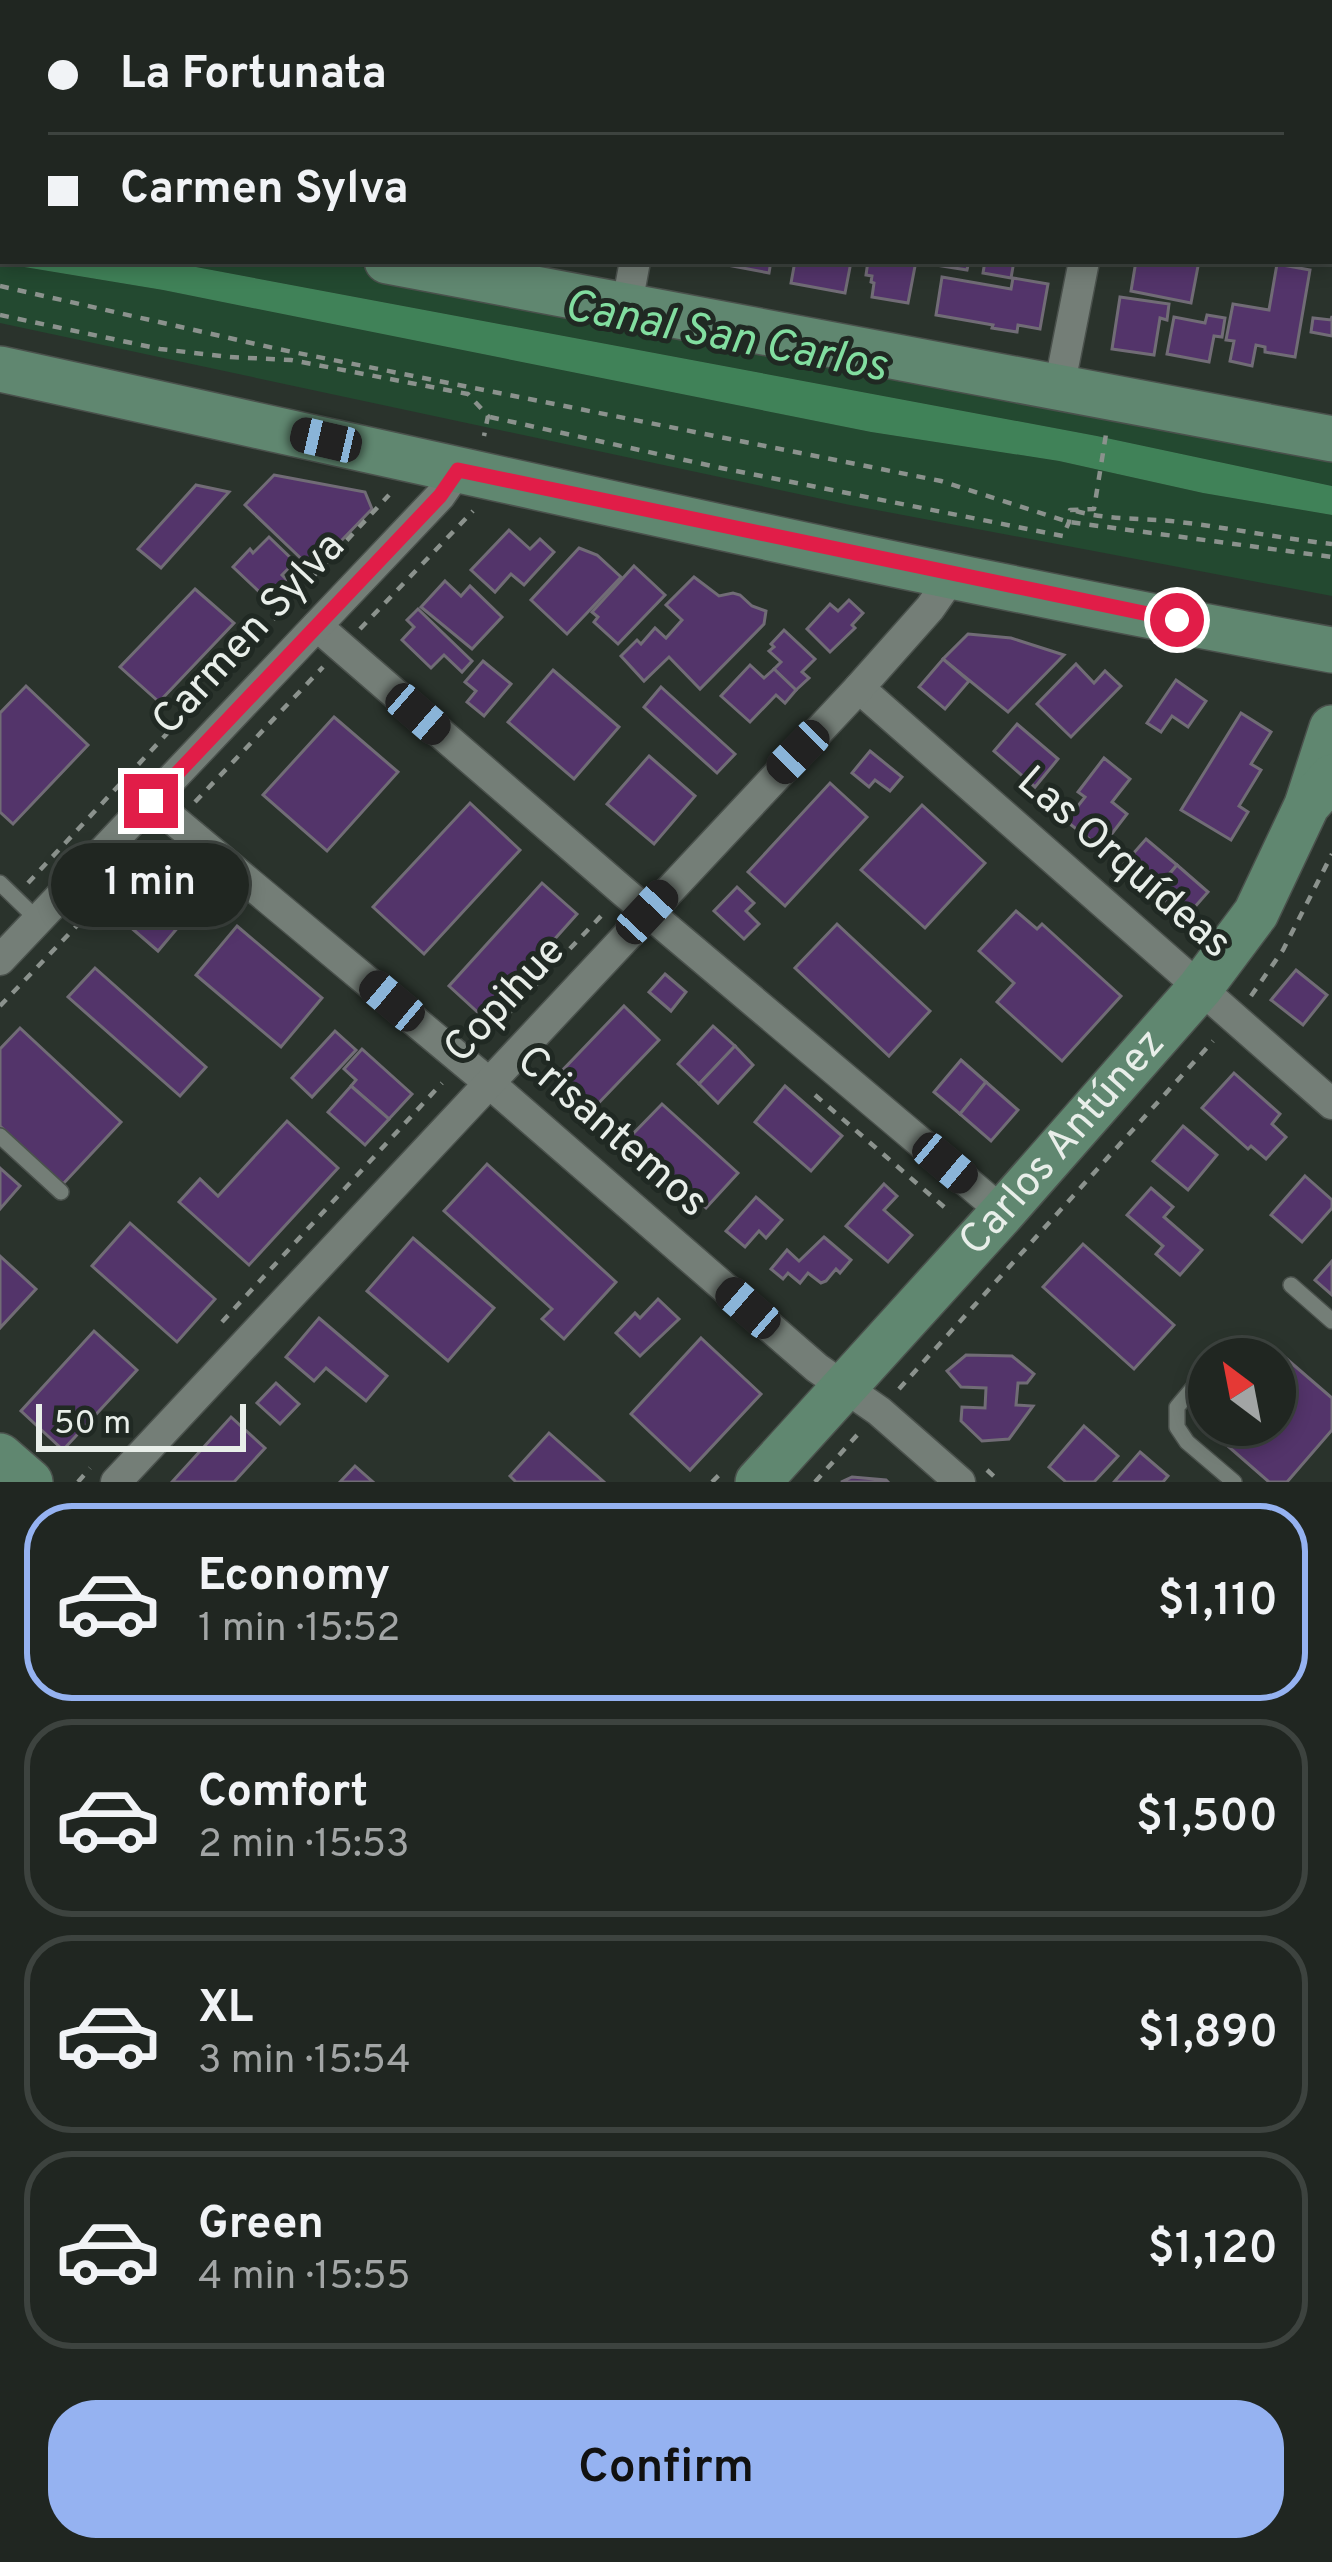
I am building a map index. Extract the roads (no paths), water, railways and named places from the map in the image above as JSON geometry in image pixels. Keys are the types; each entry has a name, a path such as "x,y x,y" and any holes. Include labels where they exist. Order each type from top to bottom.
{"street":[{"path":"420,264 631,283 1060,388 1332,439"},
{"path":"1060,388 1083,264"},
{"path":"0,369 953,575 1332,650"},
{"name":"Carmen Sylva","path":"0,960 467,472"},
{"name":"Copihue","path":"104,1474 488,1082 859,688 953,575"},
{"path":"317,626 1003,1212"},
{"name":"Las Orquídeas","path":"859,688 1332,1104"},
{"name":"Carlos Antúnez","path":"758,1482 862,1399 1003,1212 1200,988 1256,914 1320,791 1332,728"},
{"name":"Crisantemos","path":"151,801 186,812 463,1061 818,1368 960,1482"},
{"path":"0,1456 30,1482"}],"lane":[{"path":"0,883 38,920"},
{"path":"0,1136 61,1192"},
{"path":"1292,1285 1332,1321"},
{"path":"1188,1394 1177,1407 1177,1427 1188,1444"},
{"path":"1191,1446 1234,1482"}],"water label":[{"name":"Canal San Carlos","path":"725,338"}]}
